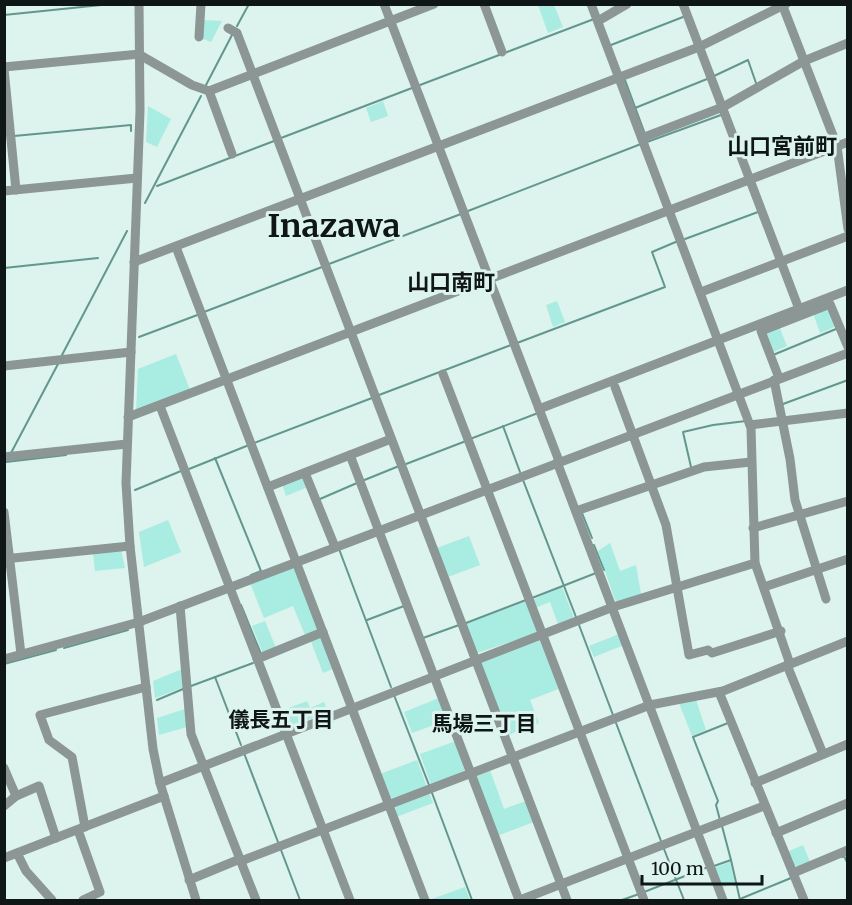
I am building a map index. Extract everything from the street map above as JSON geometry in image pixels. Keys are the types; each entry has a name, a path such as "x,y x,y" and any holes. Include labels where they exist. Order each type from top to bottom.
{"street":[{"path":"139,4 137,178 126,483 130,546 153,749 160,783 196,900"},
{"path":"199,37 201,4"},
{"path":"384,4 723,900"},
{"path":"16,190 4,68 140,54 192,85 209,91 434,4"},
{"path":"484,4 502,52"},
{"path":"591,4 740,393 750,425 755,563 781,631 789,665 823,754"},
{"path":"598,21 627,4"},
{"path":"683,4 799,309"},
{"path":"134,262 699,47 783,5 837,146 848,229"},
{"path":"228,28 237,33 567,900"},
{"path":"642,138 723,107 804,62 848,43"},
{"path":"209,91 232,154"},
{"path":"128,417 848,142"},
{"path":"4,191 137,178"},
{"path":"701,292 848,236"},
{"path":"176,247 425,900"},
{"path":"539,409 848,290"},
{"path":"826,599 795,501 776,379 761,332 830,304 848,346"},
{"path":"4,366 130,352"},
{"path":"4,659 139,622 848,352"},
{"path":"443,374 644,900"},
{"path":"615,387 666,525 689,655 708,650 712,653 740,646 781,631"},
{"path":"160,406 350,900"},
{"path":"750,425 848,413"},
{"path":"268,487 392,439"},
{"path":"4,457 127,444"},
{"path":"350,455 520,900 764,806"},
{"path":"576,511 704,467 751,462"},
{"path":"305,473 334,547"},
{"path":"753,528 848,501"},
{"path":"4,512 7,559 21,654"},
{"path":"7,559 130,546"},
{"path":"764,587 848,559"},
{"path":"160,783 285,732 613,608 755,563"},
{"path":"180,606 191,734 256,900"},
{"path":"257,659 323,632"},
{"path":"189,880 650,705 719,692 848,641"},
{"path":"83,900 100,892 81,829 72,757 49,740 40,715 146,687"},
{"path":"719,692 804,900"},
{"path":"755,783 848,744"},
{"path":"4,768 16,796"},
{"path":"4,806 16,796 39,786 56,838"},
{"path":"4,858 164,796"},
{"path":"776,833 848,803"},
{"path":"793,873 848,850"},
{"path":"17,853 26,871 47,899"}],"green space":[{"path":"538,5 554,5 563,27 548,33"},
{"path":"202,20 222,21 211,42 201,38"},
{"path":"383,101 388,116 371,122 366,108"},
{"path":"148,106 171,119 157,147 146,142"},
{"path":"557,301 565,322 553,327 546,305"},
{"path":"827,308 837,326 820,333 813,313"},
{"path":"779,326 787,346 771,353 765,332"},
{"path":"176,354 190,390 136,412 138,369"},
{"path":"302,476 308,487 286,496 282,484"},
{"path":"168,520 181,552 144,567 139,532"},
{"path":"469,536 480,565 448,577 437,548"},
{"path":"610,543 620,571 636,565 641,594 619,602 615,600 598,551"},
{"path":"121,550 125,568 95,571 93,553"},
{"path":"293,566 319,630 305,635 293,606 264,618 250,583"},
{"path":"562,587 574,618 558,624 550,602 535,608 532,600"},
{"path":"527,601 537,633 477,653 466,624"},
{"path":"265,621 276,648 263,654 252,626"},
{"path":"619,634 624,645 594,657 589,646"},
{"path":"320,635 335,668 323,673 310,639"},
{"path":"539,639 542,640 561,688 530,700 539,723 508,735 481,664 483,661"},
{"path":"182,669 184,687 155,698 153,681"},
{"path":"439,698 448,720 412,733 404,712"},
{"path":"696,700 706,730 692,736 679,703"},
{"path":"307,701 310,708 324,702 328,712 291,727 287,725 281,711"},
{"path":"185,709 187,727 159,735 157,718"},
{"path":"456,741 465,772 431,785 420,754"},
{"path":"417,760 427,787 389,799 380,774"},
{"path":"490,770 504,809 526,801 534,822 497,836 475,778 476,775"},
{"path":"429,793 433,803 396,817 395,806"},
{"path":"803,845 810,862 798,867 793,865 787,852"},
{"path":"730,862 735,883 721,888 714,868"},
{"path":"465,887 470,900 429,900"}],"waterway":[{"path":"4,15 111,4"},
{"path":"237,26 249,4"},
{"path":"611,45 683,17"},
{"path":"420,85 594,19"},
{"path":"206,85 232,35"},
{"path":"714,76 748,60 756,83"},
{"path":"635,108 707,79"},
{"path":"625,80 645,134"},
{"path":"281,138 412,88"},
{"path":"145,203 201,96"},
{"path":"647,142 721,115"},
{"path":"14,136 131,125 131,131"},
{"path":"157,186 274,141"},
{"path":"468,211 641,144"},
{"path":"685,239 758,212"},
{"path":"329,264 461,214"},
{"path":"62,355 127,231"},
{"path":"517,343 665,287 652,252 678,241"},
{"path":"4,268 98,258"},
{"path":"204,312 322,267"},
{"path":"139,337 200,314"},
{"path":"773,355 836,329"},
{"path":"379,395 511,345"},
{"path":"11,453 58,364"},
{"path":"783,404 848,380"},
{"path":"254,443 372,398"},
{"path":"470,439 538,413"},
{"path":"691,467 683,432 746,421"},
{"path":"503,426 520,472"},
{"path":"406,464 466,441"},
{"path":"189,469 249,445"},
{"path":"6,462 66,455"},
{"path":"215,458 261,571 251,575"},
{"path":"362,481 399,466"},
{"path":"135,490 181,471"},
{"path":"523,480 576,617"},
{"path":"320,499 357,483"},
{"path":"582,513 592,538"},
{"path":"594,545 604,570"},
{"path":"339,549 391,687"},
{"path":"532,598 596,573"},
{"path":"466,623 526,600"},
{"path":"241,605 261,654"},
{"path":"367,620 404,606"},
{"path":"423,638 459,625"},
{"path":"579,625 613,715"},
{"path":"64,648 128,630"},
{"path":"4,664 56,650"},
{"path":"191,686 253,663"},
{"path":"215,677 241,745"},
{"path":"157,700 183,689"},
{"path":"394,695 429,785"},
{"path":"616,723 661,841"},
{"path":"720,820 716,805 718,801 693,737 728,723"},
{"path":"244,753 278,842"},
{"path":"432,793 472,900"},
{"path":"722,826 731,860"},
{"path":"664,849 684,900"},
{"path":"281,850 300,900"},
{"path":"842,857 844,856 848,864"},
{"path":"714,866 731,860 740,900"},
{"path":"644,892 708,867"},
{"path":"740,899 791,878"},
{"path":"622,900 639,894"}],"district":[{"name":"山口宮前町","path":"782,146"},
{"name":"Inazawa","path":"334,226"},
{"name":"山口南町","path":"451,282"},
{"name":"儀長五丁目","path":"281,719"},
{"name":"馬場三丁目","path":"484,723"}]}
